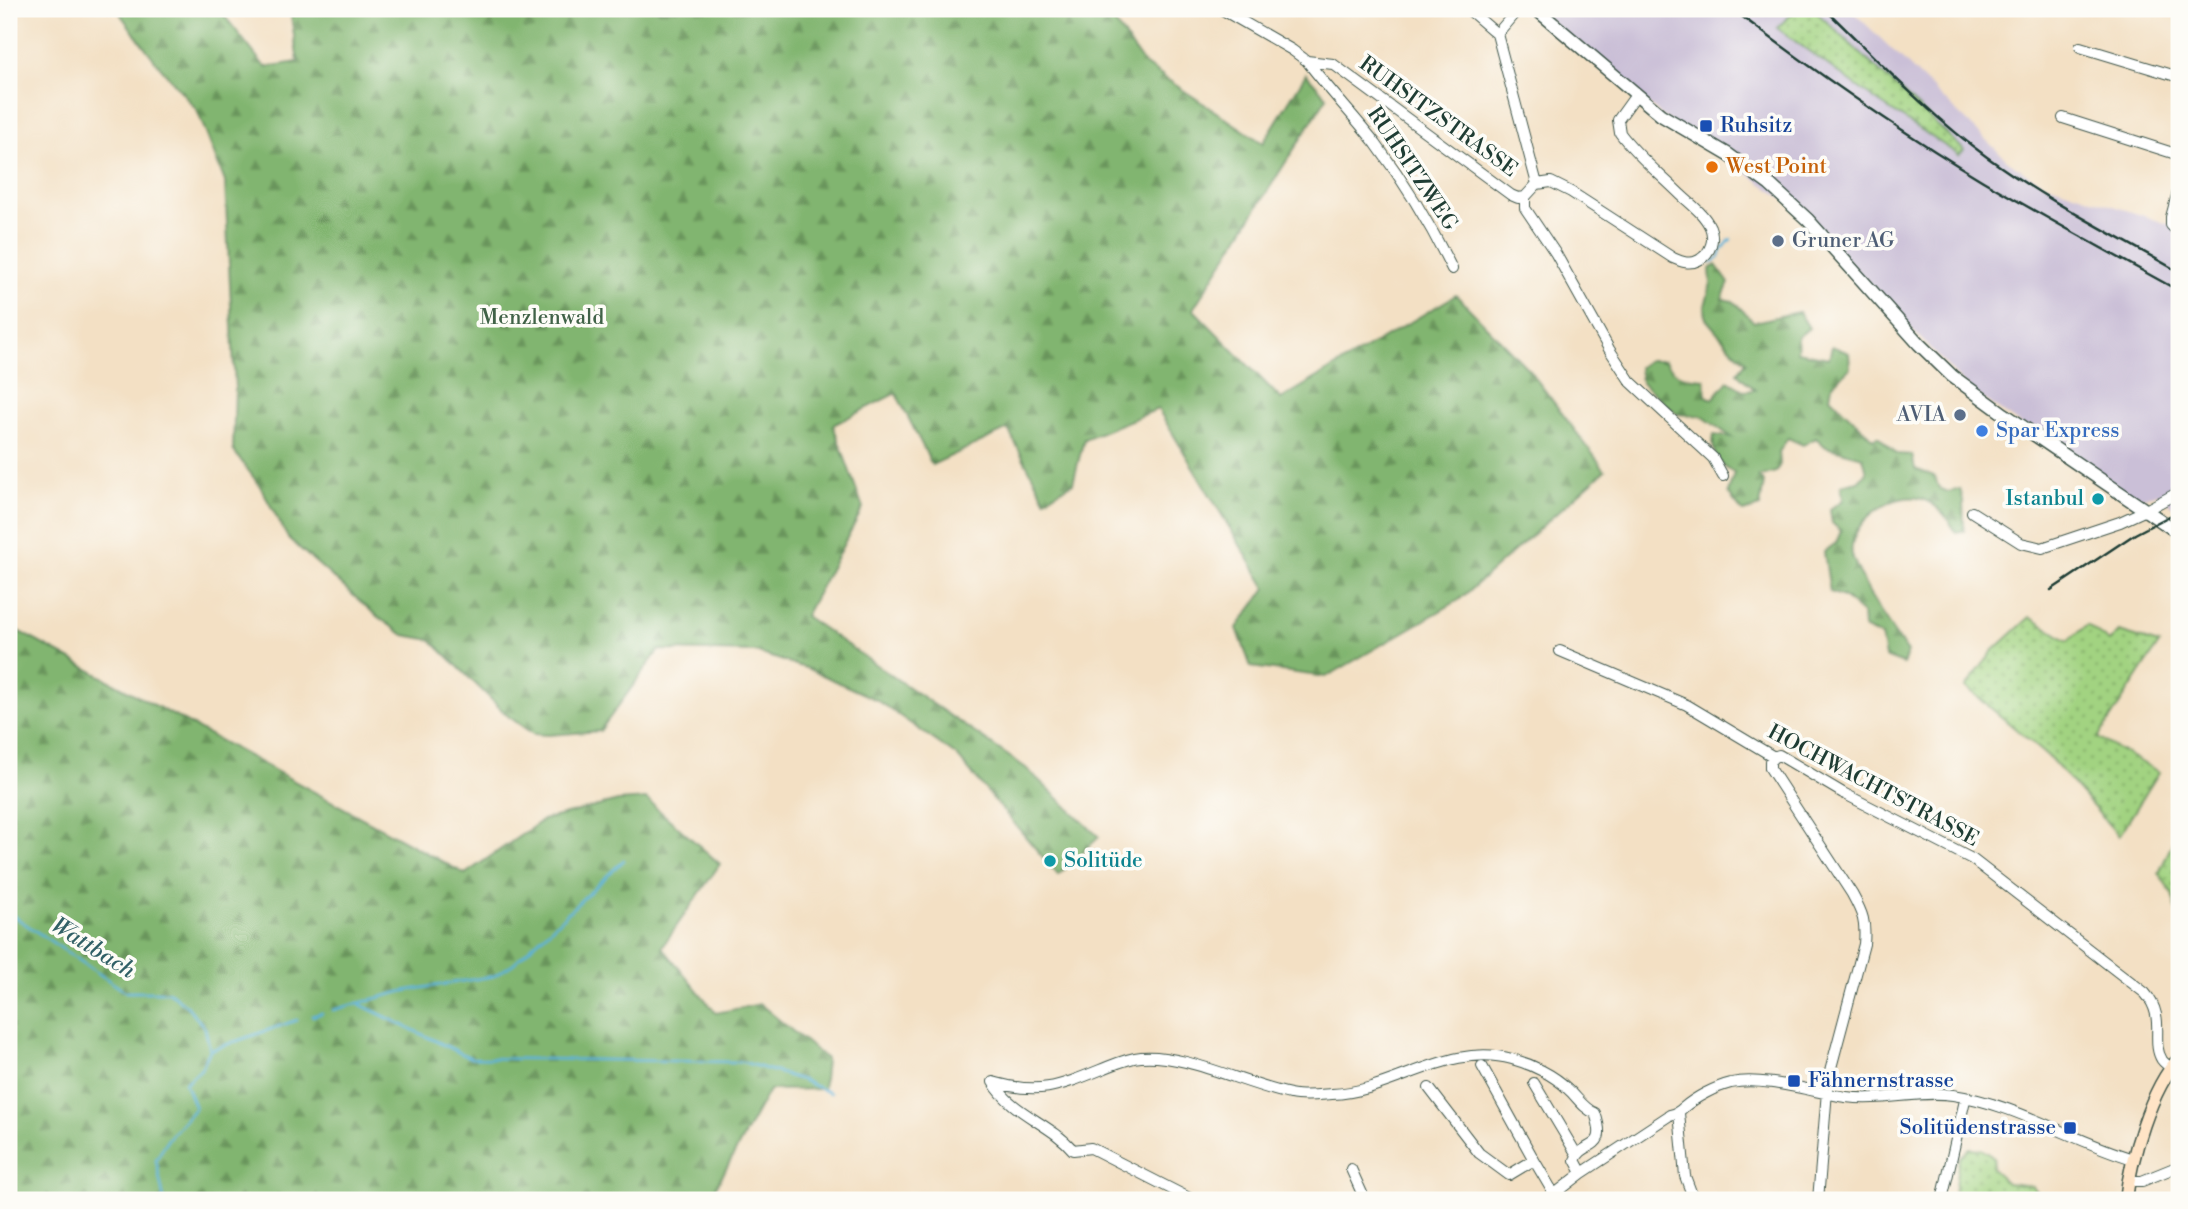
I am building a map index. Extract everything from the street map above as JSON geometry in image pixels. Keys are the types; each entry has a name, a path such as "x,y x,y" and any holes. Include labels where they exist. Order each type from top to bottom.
{"main road":[{"path":"2126,1200 2133,1159 2160,1085 2175,1063"}],"street":[{"name":"RUHSITZSTRASSE","path":"1221,9 1307,61 1333,64 1511,195 1525,197 1537,184 1551,182 1572,192 1673,258 1693,262 1706,255 1712,246 1713,237 1704,218 1619,133 1618,120 1636,96"},
{"path":"1468,9 1497,34 1537,184"},
{"path":"1497,34 1518,9"},
{"path":"1536,9 1665,118 1729,155 1779,193 1808,220 1919,344 1952,376 2179,533"},
{"path":"2080,47 2179,77"},
{"name":"RUHSITZWEG","path":"1307,61 1391,165 1452,269"},
{"path":"2063,118 2179,155"},
{"path":"2179,188 2171,217 2171,225 2179,233"},
{"path":"1525,197 1525,208 1556,254 1630,381 1713,458 1723,476"},
{"path":"1972,512 2021,543 2042,548 2073,539 2146,510 2179,492"},
{"name":"HOCHWACHTSTRASSE","path":"1560,651 1687,705 1774,757 1779,755 1843,793 1965,855 2145,993 2153,1002 2157,1016 2161,1059 2175,1063"},
{"path":"1774,757 1770,761 1770,768 1852,894 1863,913 1866,927 1864,944 1828,1079 1818,1200"},
{"path":"1193,1200 1091,1148 1073,1150 1062,1136 1020,1111 1000,1094 993,1082 1029,1090 1053,1088 1125,1061 1139,1057 1156,1057 1196,1065 1293,1095 1337,1094 1362,1091 1437,1063 1466,1056 1511,1058 1534,1067 1567,1087 1589,1111 1595,1113 1600,1130 1598,1139 1577,1155 1575,1160 1582,1172"},
{"path":"1482,1066 1534,1160 1550,1197 1582,1172 1670,1115 1679,1113 1709,1092 1733,1083 1780,1085 1861,1099 1941,1094 1956,1096 2018,1113 2133,1159"},
{"path":"1534,1083 1577,1155"},
{"path":"1429,1088 1479,1153 1509,1175 1534,1160"},
{"path":"1942,1200 1965,1100"},
{"path":"1679,1113 1685,1176 1694,1200"},
{"path":"2128,1181 2142,1181 2179,1166"},
{"path":"1351,1169 1365,1200"}],"shaded area":[{"path":"1536,9 1850,9 2008,161 2047,184 2171,225 2179,233 2179,513 2158,493 2147,497 2127,498 1969,389 1793,205 1665,118"}],"green space":[{"name":"Menzlenwald","path":"120,9 219,9 265,67 298,62 290,9 1105,9 1144,64 1263,143 1306,74 1327,97 1193,309 1281,399 1456,295 1530,371 1605,470 1459,600 1326,677 1251,667 1237,628 1266,588 1158,409 1084,439 1073,483 1045,499 1008,429 932,465 896,393 833,425 863,508 805,616 1026,768 1099,837 1058,875 957,756 877,700 809,669 755,652 659,650 600,731 533,734 508,716 431,640 404,635 378,617 288,538 260,486 233,450 235,389 225,182 197,110 156,62 121,15"},
{"path":"1797,9 1813,9 1964,150 1959,155 1880,103 1777,28"},
{"path":"1716,265 1729,283 1722,299 1733,301 1754,322 1799,312 1809,328 1798,337 1797,352 1829,358 1832,346 1849,353 1850,368 1832,385 1830,397 1873,439 1878,436 1897,454 1912,455 1915,469 1934,476 1939,488 1948,492 1960,489 1964,531 1956,532 1938,508 1922,499 1898,499 1886,504 1864,521 1852,543 1852,555 1863,581 1908,652 1903,664 1885,657 1881,636 1863,628 1862,613 1844,597 1830,592 1824,552 1836,543 1841,531 1832,523 1830,509 1843,500 1841,485 1858,481 1867,472 1863,457 1826,447 1816,438 1803,445 1788,438 1779,452 1780,464 1776,472 1758,477 1764,482 1760,507 1743,512 1728,493 1734,473 1720,462 1714,447 1714,435 1731,437 1702,416 1677,414 1641,382 1639,367 1650,360 1664,360 1682,376 1705,379 1706,396 1713,399 1728,381 1745,391 1755,390 1737,373 1746,362 1706,319 1705,306 1711,283 1710,269"},
{"path":"2030,617 2068,641 2087,625 2109,642 2119,632 2159,644 2098,738 2159,772 2119,836 2050,758 1966,687 1993,651"},
{"path":"9,626 465,874 543,820 618,801 646,799 720,864 662,947 716,1013 760,1004 826,1059 823,1089 769,1090 709,1200 9,1200"},
{"path":"2179,828 2178,913 2172,894 2159,873"},
{"path":"1969,1148 1981,1149 1994,1157 1992,1169 2007,1183 2031,1186 2045,1200 1953,1200 1959,1158"}],"waterway":[{"path":"1711,263 1720,257 1731,239"},
{"path":"333,1010 404,991 494,976 513,964 624,860"},
{"name":"Wattbach","path":"9,913 126,992 169,992 187,1006 205,1028 210,1050 201,1069 185,1083 195,1108 168,1139 156,1160 164,1200"},
{"path":"357,1003 471,1058 743,1062 802,1080 830,1093"},
{"path":"312,1016 322,1013"},
{"path":"211,1050 297,1020"}],"railway":[{"path":"1732,9 1918,141 1983,181 2179,291"},
{"path":"1825,9 1924,104 1987,157 2057,203 2179,272"},
{"path":"2051,590 2135,534 2179,511"}],"place":[{"name":"Ruhsitz","path":"1706,126"},
{"name":"West Point","path":"1712,167"},
{"name":"Gruner AG","path":"1778,241"},
{"name":"AVIA","path":"1960,415"},
{"name":"Spar Express","path":"1982,431"},
{"name":"Istanbul","path":"2098,499"},
{"name":"Solitüde","path":"1050,861"},
{"name":"Fähnernstrasse","path":"1794,1081"},
{"name":"Solitüdenstrasse","path":"2070,1128"}]}
